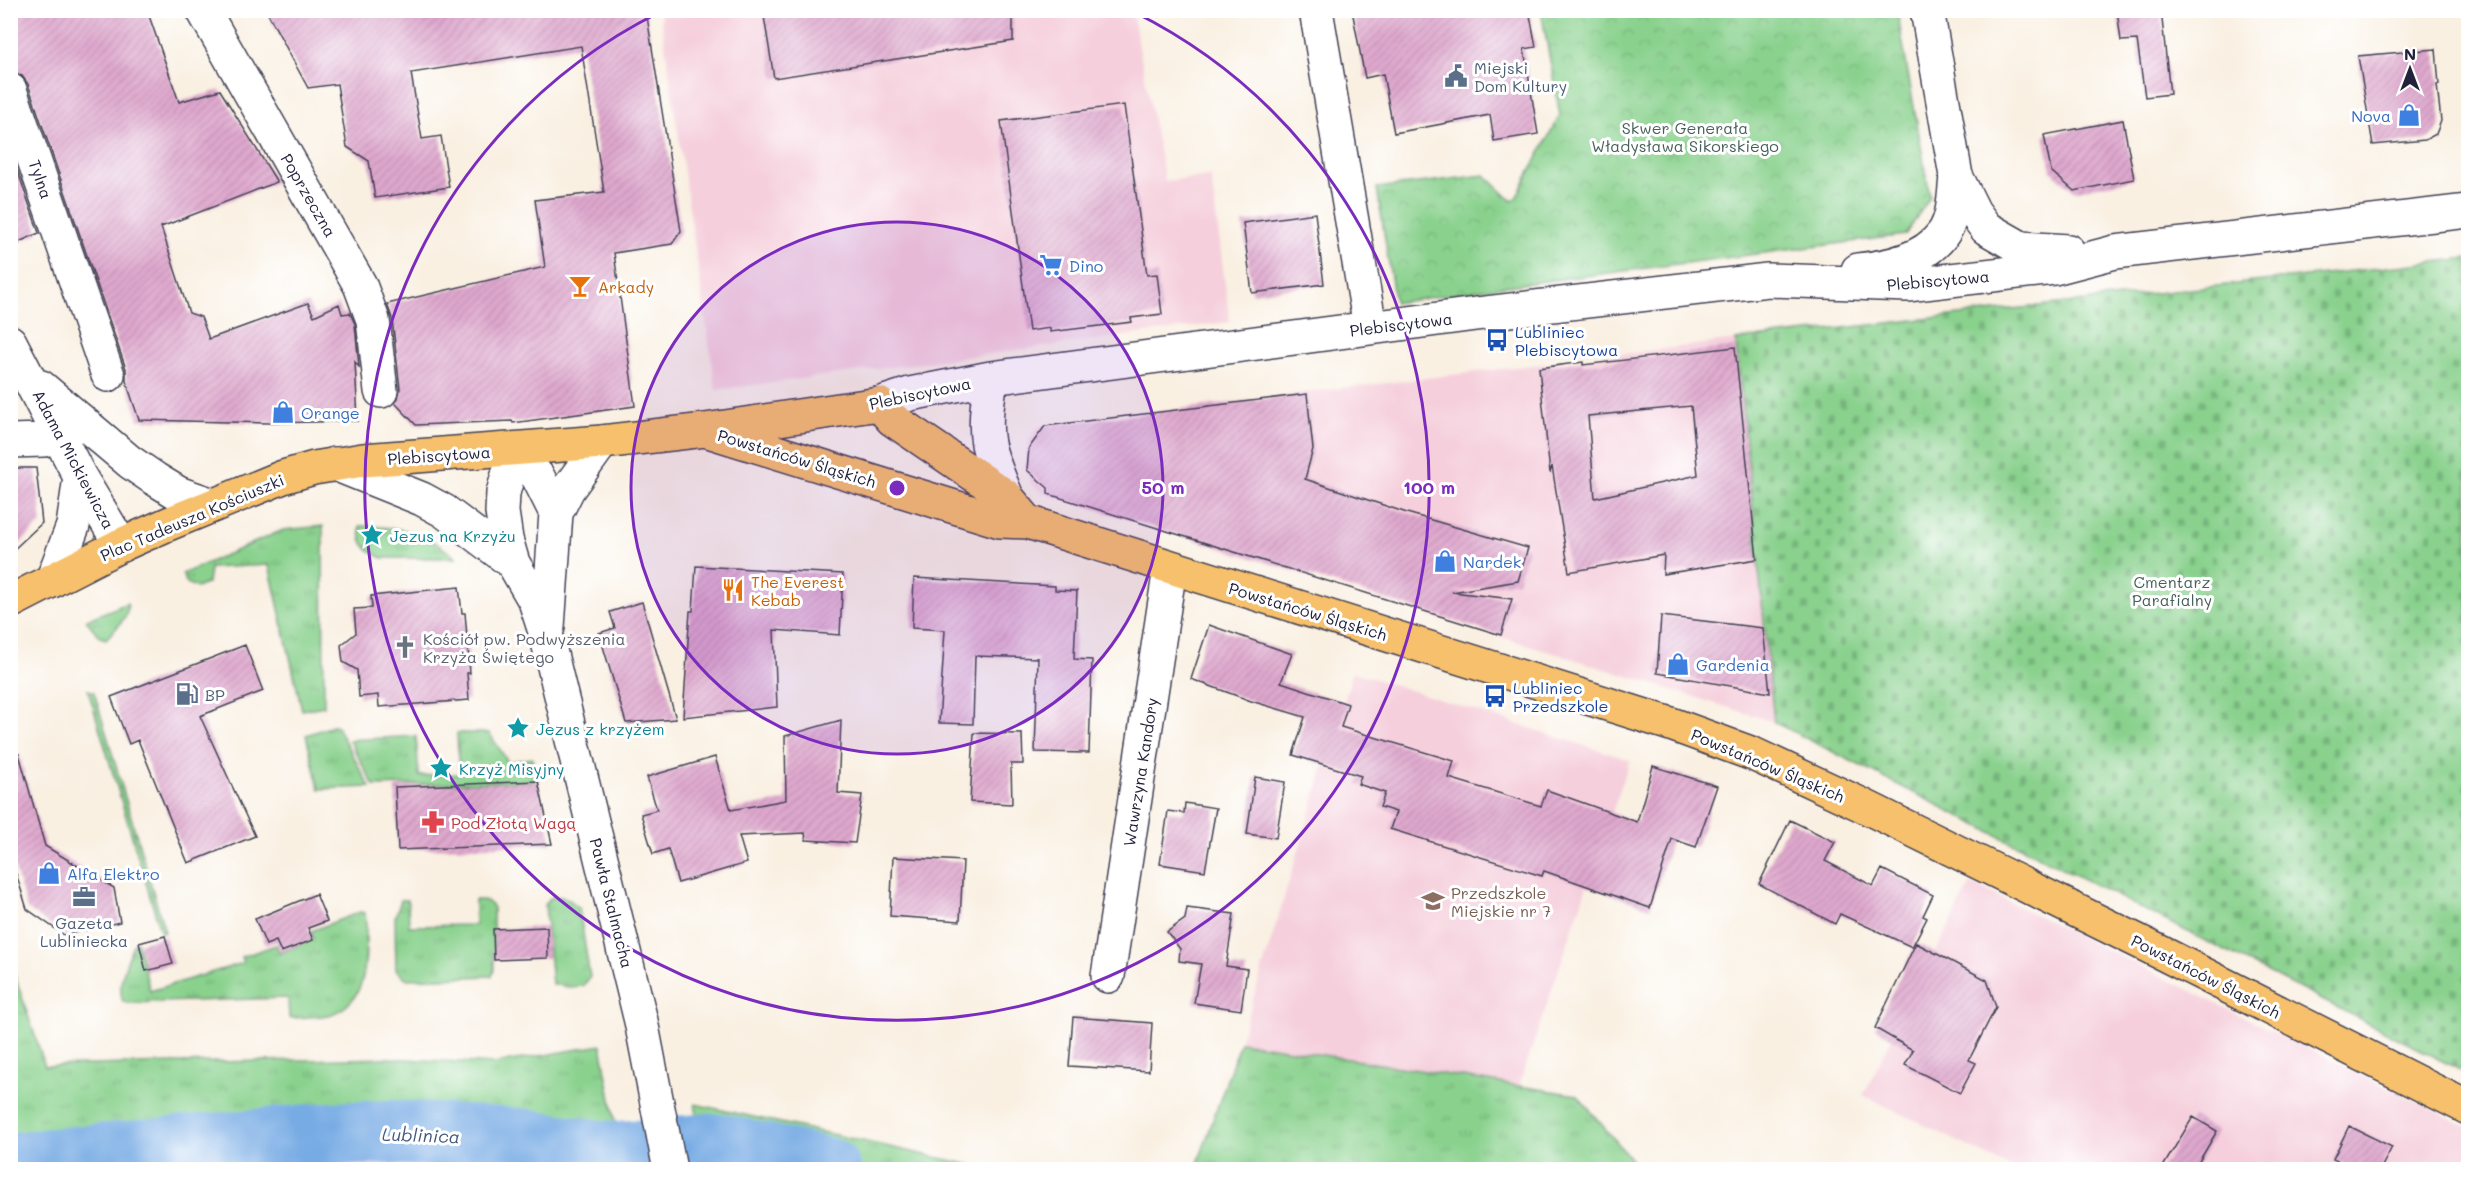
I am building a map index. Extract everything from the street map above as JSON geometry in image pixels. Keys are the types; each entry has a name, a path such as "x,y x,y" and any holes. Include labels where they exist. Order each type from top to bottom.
{"main road":[{"name":"Plebiscytowa","path":"335,464 602,442 705,430 879,404"},
{"path":"879,404 892,419 1007,497 1028,522"},
{"name":"Powstańców Śląskich","path":"705,430 1000,521 1028,522 1671,724 1753,754 2132,938 2469,1108"},
{"name":"Plac Tadeusza Kościuszki","path":"10,602 121,545 213,505 283,477 335,464"}],"street":[{"name":"Poprzeczna","path":"203,10 360,285 373,320 381,391"},
{"path":"1316,10 1370,327"},
{"path":"1927,10 1956,176 1974,212 1986,228 2021,248 2046,251 2115,252"},
{"name":"Tylna","path":"10,90 108,375"},
{"path":"1768,280 1868,269 1892,265 1911,258 1928,248 1943,234 1950,216 1956,176"},
{"name":"Plebiscytowa","path":"879,404 910,394 991,378 1370,327 1768,280 1907,285 2055,268 2115,252 2469,211"},
{"name":"Adama Mickiewicza","path":"10,342 28,372 80,477 121,545"},
{"name":"Adama Mickiewicza","path":"28,372 49,395 147,473 178,493 213,505"},
{"path":"991,378 987,413 988,442 1007,497"},
{"path":"10,441 44,440"},
{"path":"556,513 568,489 602,442"},
{"path":"515,450 538,477 556,513"},
{"name":"Pawła Stalmacha","path":"515,450 503,493 502,512 506,539 513,563 535,602 547,638 641,1021 670,1170"},
{"path":"335,464 422,499 444,511 513,563"},
{"path":"52,581 73,526 80,477"},
{"name":"Pawła Stalmacha","path":"547,638 556,513"},
{"name":"Wawrzyna Kandory","path":"1108,976 1170,568"}],"shaded area":[{"path":"660,11 1132,11 1165,181 1211,176 1230,322 716,390"},
{"path":"1736,340 1774,722 1043,493 1032,485 1024,465 1028,441 1038,427 1044,425"},
{"name":"Przedszkole Miejskie nr 7","path":"1353,672 1630,760 1519,1086 1240,1042"},
{"path":"1971,883 2468,1127 2468,1169 2014,1169 1863,1095"},
{"path":"389,1142 621,1163 623,1169 74,1169"}],"green space":[{"name":"Skwer Generała Władysława Sikorskiego","path":"1541,11 1897,11 1930,197 1905,235 1492,288 1395,303 1377,188 1485,175 1512,201 1516,198 1560,115"},
{"name":"Cmentarz Parafialny","path":"2468,258 2468,1074 1774,722 1736,340"},
{"path":"323,526 324,706 302,710 269,565 210,568 208,583 197,588 187,583 182,574 283,530"},
{"path":"360,526 388,527 412,532 433,541 456,558 383,558 365,546 361,538"},
{"path":"127,603 127,613 106,639 100,637 86,620"},
{"path":"88,690 94,692 165,932 161,933"},
{"path":"336,725 370,787 319,789 306,735"},
{"path":"457,733 489,733 508,762 532,758 537,781 374,786 349,740 416,736 419,776 459,774"},
{"path":"554,896 567,898 579,908 590,977 583,986 569,987 552,984 545,905"},
{"path":"401,900 408,900 409,926 475,925 475,900 489,903 493,908 494,970 492,976 407,979 396,970 395,917"},
{"path":"360,912 364,913 366,919 364,974 354,998 345,1007 332,1014 289,1018 288,998 123,1002 121,988 123,974 133,945 137,942 150,991 243,963 241,957 276,945 280,953 313,939 311,931"},
{"path":"10,961 45,1066 388,1058 494,1064 601,1045 617,1132 388,1115 11,1152"},
{"path":"1240,1042 1577,1095 1639,1169 1196,1169"},
{"path":"695,1104 989,1169 706,1169"}],"building":[{"path":"10,10 147,10 179,102 220,90 277,182 161,227 189,313 201,317 209,339 308,303 314,316 339,304 342,314 350,313 355,324 359,367 355,362 358,421 269,423 139,420 126,381 126,369 28,84 22,76 10,72"},
{"path":"266,10 646,10 681,231 672,244 614,253 635,406 513,423 512,421 416,425 395,403 400,389 392,318 387,304 545,267 535,200 604,192 581,46 411,73 422,139 441,136 449,187 375,198 369,161 347,147 337,84 308,88"},
{"path":"763,10 1013,10 1013,41 774,78"},
{"name":"Miejski Dom Kultury","path":"1352,10 1529,10 1536,47 1524,49 1538,134 1494,141 1490,115 1394,133 1383,74 1365,78"},
{"path":"2117,10 2161,10 2170,94 2145,97 2137,40 2121,41"},
{"path":"2436,49 2441,121 2436,134 2425,140 2373,145 2358,56"},
{"path":"1124,105 1147,275 1157,274 1162,314 1131,318 1132,322 1050,332 1050,328 1029,331 1001,121"},
{"path":"2123,120 2134,179 2074,191 2051,171 2044,135"},
{"path":"10,149 39,233 10,246"},
{"path":"1315,213 1324,284 1252,293 1243,223"},
{"path":"1735,347 1757,559 1663,574 1664,555 1569,572 1552,466 1550,473 1539,368 1583,362 1583,365","holes":["1691,406 1698,475 1595,498 1588,416"]},
{"path":"1307,394 1313,449 1305,479 1407,513 1528,548 1518,581 1452,592 1512,599 1501,635 1048,494 1048,488 1027,470 1029,448 1045,426"},
{"path":"10,468 36,468 42,523 10,553"},
{"path":"696,566 843,574 840,635 774,630 777,707 683,717 690,611 693,611"},
{"path":"914,578 1055,586 1055,590 1077,591 1074,659 1092,660 1089,753 1035,752 1038,658 975,656 973,724 939,723 945,630 912,628"},
{"name":"Kościół pw. Podwyższenia Krzyża Świętego","path":"459,587 462,613 465,613 470,673 467,673 469,700 379,707 378,695 359,697 357,670 343,662 341,645 356,633 354,609 372,608 371,596"},
{"path":"642,602 676,719 626,723 599,633 615,628 610,612"},
{"path":"1661,616 1763,628 1770,693 1657,673"},
{"path":"1209,625 1292,654 1281,682 1348,704 1341,727 1454,761 1449,778 1541,806 1547,790 1637,822 1653,766 1717,786 1696,847 1672,839 1650,908 1544,871 1542,876 1390,829 1396,812 1380,807 1385,793 1358,784 1361,776 1293,755 1305,717 1251,701 1191,679"},
{"path":"245,645 263,691 200,716 255,836 188,863 138,740 129,744 111,697"},
{"path":"841,720 838,793 862,795 855,843 806,840 805,833 739,836 747,863 678,883 668,849 653,854 641,814 657,810 647,777 715,757 731,810 786,800 785,736"},
{"path":"974,733 1022,734 1023,764 1011,764 1012,804 970,802"},
{"path":"19,754 45,846 114,888 120,922 64,935 27,909 10,854 10,755"},
{"path":"1255,777 1285,782 1276,838 1247,834"},
{"path":"538,781 552,844 398,850 395,787"},
{"path":"1185,803 1216,808 1205,871 1160,864 1168,811 1184,813"},
{"path":"1790,820 1835,842 1825,861 1873,886 1882,869 1933,895 1923,916 1927,918 1912,947 1840,914 1835,924 1759,884"},
{"path":"893,857 963,861 960,921 890,916"},
{"path":"316,894 327,921 308,928 313,940 281,952 276,941 266,945 255,919"},
{"path":"1187,908 1234,914 1226,966 1247,969 1241,1010 1194,1003 1201,964 1179,961 1180,949 1167,932 1185,919"},
{"path":"547,927 548,958 494,960 493,929"},
{"path":"165,936 173,964 146,971 139,943"},
{"path":"1916,943 1987,980 1996,1007 1969,1060 1976,1063 1960,1093 1905,1065 1913,1050 1875,1028"},
{"path":"1073,1017 1152,1023 1149,1071 1069,1066"},
{"path":"2193,1117 2217,1131 2194,1170 2161,1170"},
{"path":"2349,1126 2392,1147 2380,1170 2357,1170 2333,1159"}],"waterway":[{"name":"Lublinica","path":"10,1164 330,1134 390,1132 520,1140 618,1153 708,1145 722,1146 829,1170"}],"place":[{"name":"Miejski Dom Kultury","path":"1456,76"},
{"name":"Nova","path":"2409,115"},
{"name":"Dino","path":"1051,265"},
{"name":"Arkady","path":"580,286"},
{"name":"Lubliniec Plebiscytowa","path":"1497,340"},
{"name":"Orange","path":"283,412"},
{"name":"Jezus na Krzyżu","path":"372,535"},
{"name":"Nardek","path":"1445,561"},
{"name":"The Everest Kebab","path":"733,590"},
{"name":"Kościół pw. Podwyższenia Krzyża Świętego","path":"405,647"},
{"name":"Gardenia","path":"1678,664"},
{"name":"BP","path":"187,694"},
{"name":"Lubliniec Przedszkole","path":"1495,696"},
{"name":"Jezus z krzyżem","path":"518,728"},
{"name":"Krzyż Misyjny","path":"441,768"},
{"name":"Pod Złotą Wagą","path":"433,822"},
{"name":"Alfa Elektro","path":"49,873"},
{"name":"Gazeta Lubliniecka","path":"84,897"},
{"name":"Przedszkole Miejskie nr 7","path":"1433,901"}]}
